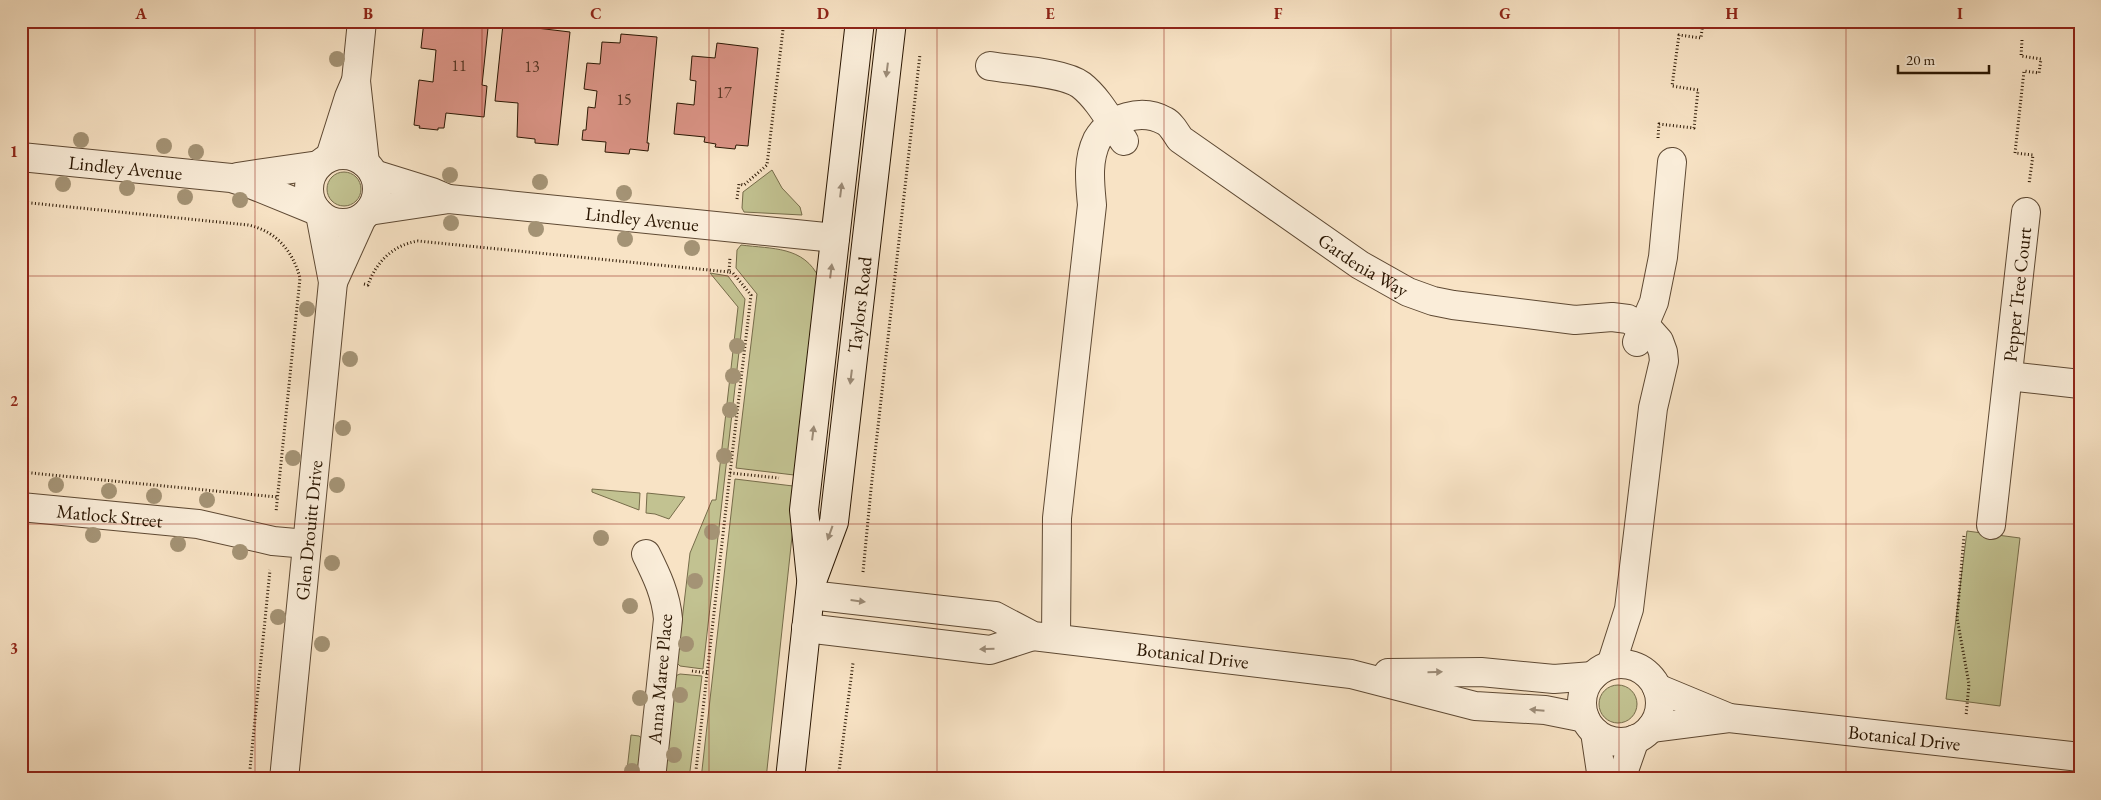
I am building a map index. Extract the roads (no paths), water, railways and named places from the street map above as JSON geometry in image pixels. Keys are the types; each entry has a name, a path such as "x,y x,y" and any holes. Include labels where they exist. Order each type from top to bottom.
{"street":[{"path":"362,21 356,81 369,169"},
{"name":"Taylors Road","path":"811,590 804,510 860,21"},
{"name":"Taylors Road","path":"790,779 811,590 834,522 839,485 892,21"},
{"path":"990,66 1064,77 1080,85 1094,98 1118,132"},
{"path":"324,161 348,155 358,158 369,169 377,184 377,193 366,214 352,222 341,223 330,220 319,212 309,193 313,174 324,161 356,81"},
{"name":"Gardenia Way","path":"1118,132 1120,118 1149,116 1166,122 1180,139 1360,265 1408,292 1433,301 1454,305 1575,320 1612,317 1628,319 1640,334 1659,341 1664,352 1664,361 1653,408 1629,609 1602,670"},
{"path":"1045,637 1040,593 1057,518 1092,205 1089,175 1092,157 1098,140 1107,127 1118,132"},
{"name":"Lindley Avenue","path":"21,157 231,178 319,212"},
{"name":"Lindley Avenue","path":"231,178 324,161"},
{"path":"1640,334 1654,302 1663,258 1672,162"},
{"name":"Lindley Avenue","path":"369,169 450,199 867,242"},
{"name":"Lindley Avenue","path":"366,214 450,199"},
{"name":"Glen Drouitt Drive","path":"284,779 334,282 319,212"},
{"name":"Pepper Tree Court","path":"1991,525 2026,212"},
{"name":"Glen Drouitt Drive","path":"334,282 366,214"},
{"name":"Pepper Tree Court","path":"2008,376 2080,384"},
{"name":"Matlock Street","path":"21,507 198,524 275,522 308,534"},
{"name":"Anna Maree Place","path":"646,554 660,583 666,601 668,619 651,779"},
{"name":"Botanical Drive","path":"811,590 860,601 994,616 1045,637 1351,674 1475,706 1545,710 1590,726"},
{"name":"Gardenia Way","path":"1629,609 1650,679"},
{"name":"Botanical Drive","path":"806,628 990,650 1045,637"},
{"path":"1602,779 1590,726 1582,707 1582,696 1586,685 1602,670 1628,665 1650,679 1660,698 1657,719 1643,733 1620,779"},
{"name":"Botanical Drive","path":"1351,674 1481,672 1554,679 1602,670"},
{"name":"Botanical Drive","path":"1650,679 1728,718"},
{"name":"Botanical Drive","path":"1643,733 1728,718 2080,756"},
{"path":"1590,726 1614,742 1643,733"}]}
